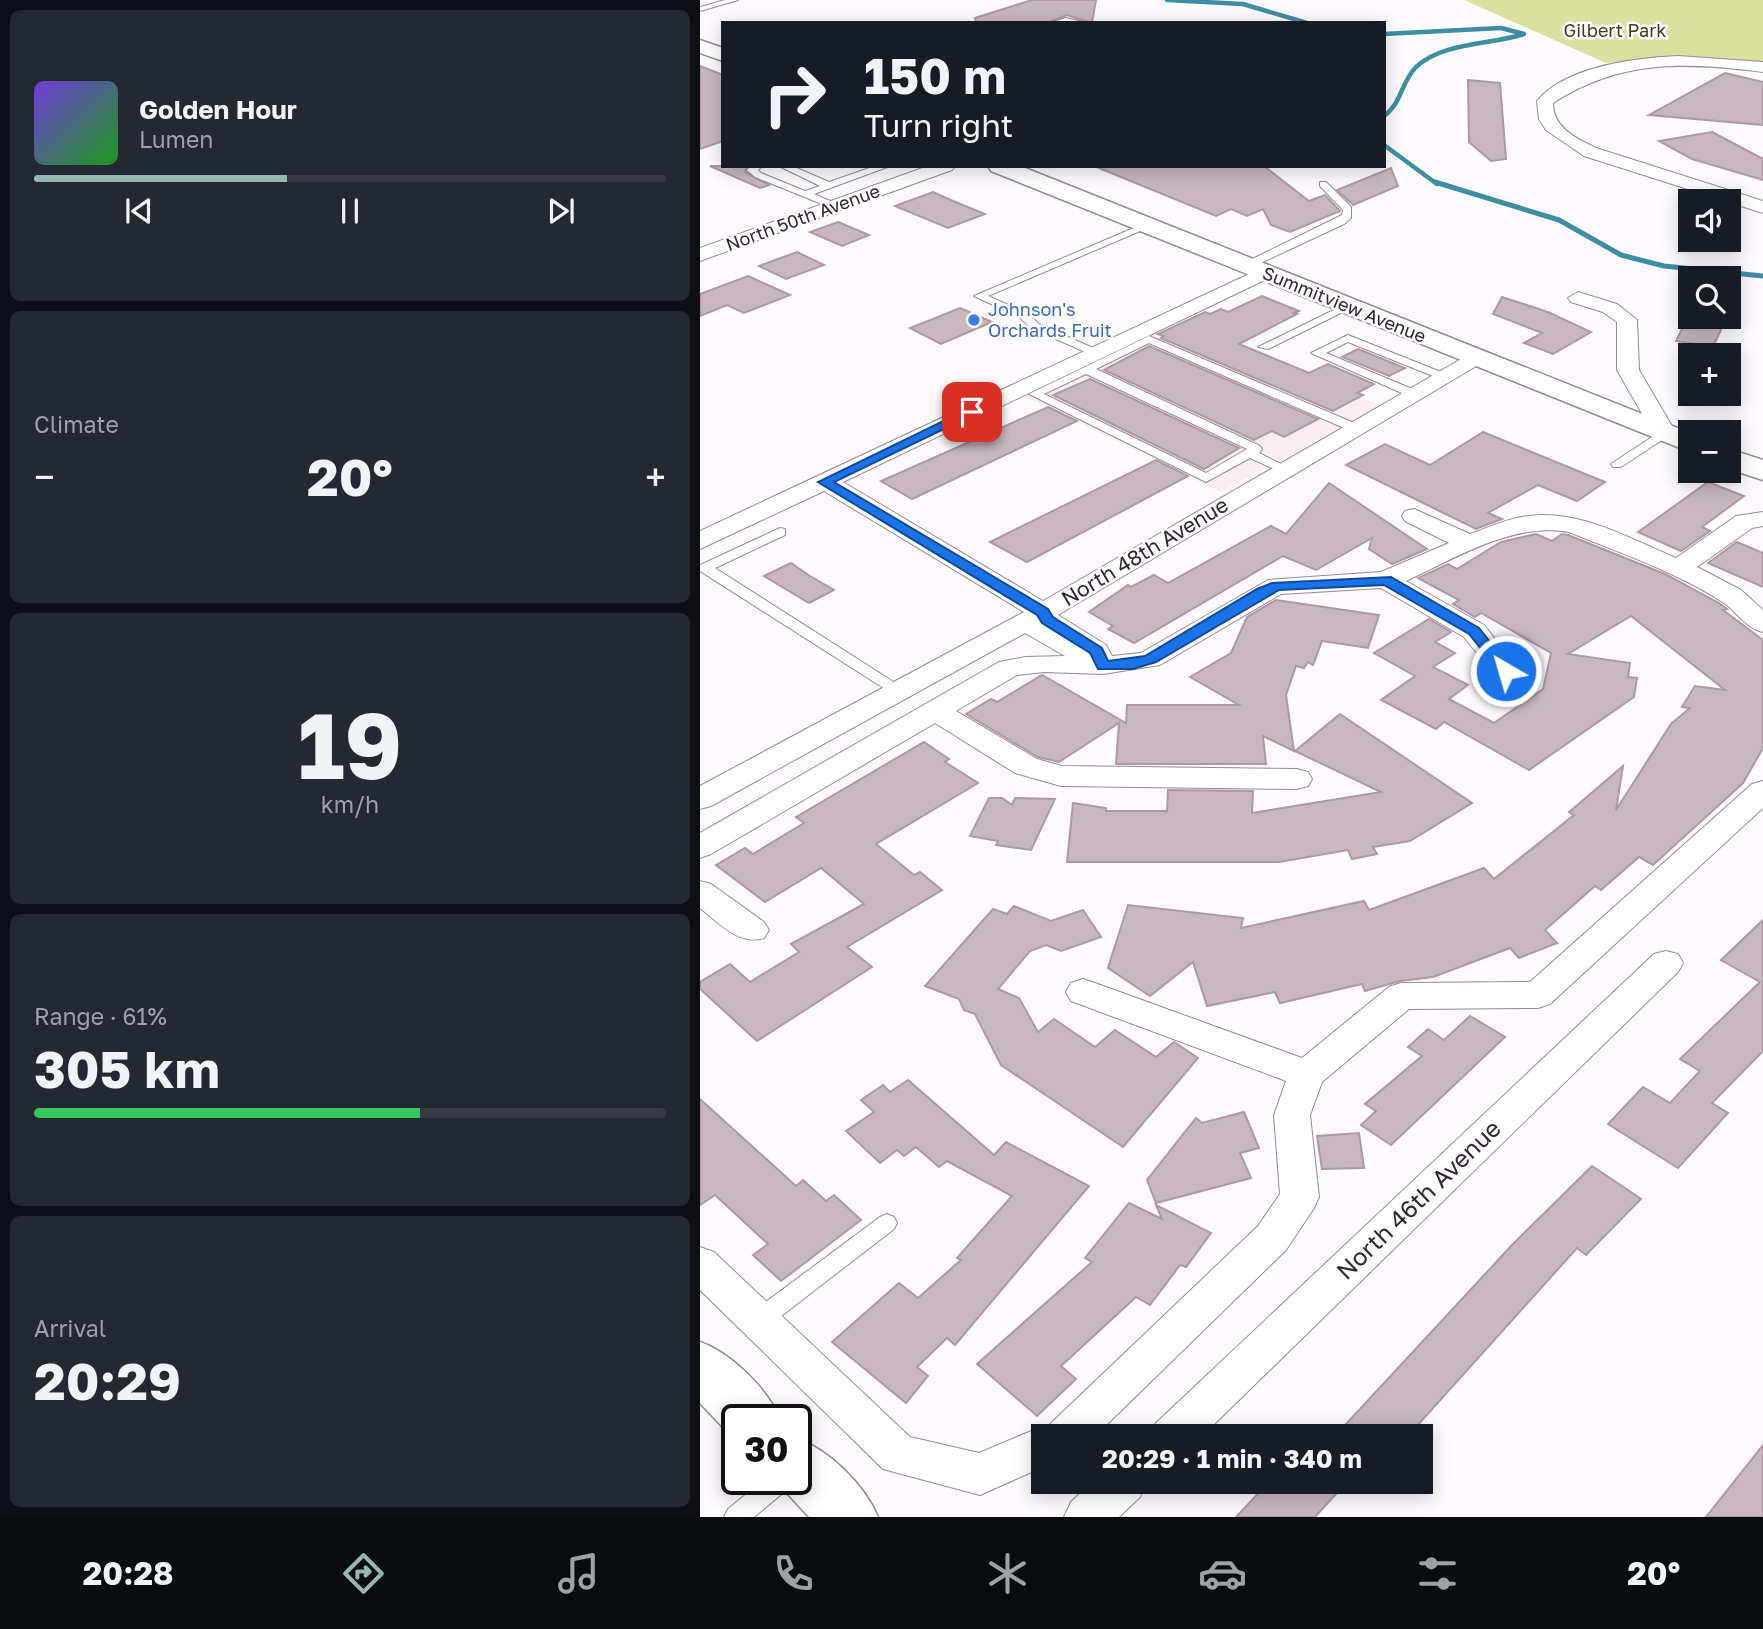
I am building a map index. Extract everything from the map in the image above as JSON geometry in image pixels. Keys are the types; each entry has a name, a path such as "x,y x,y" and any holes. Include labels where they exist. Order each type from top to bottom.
{"main road":[{"name":"Summitview Avenue","path":"1004,168 1677,438"},
{"path":"1741,463 1763,471"},
{"path":"700,1366 737,1404"},
{"path":"812,1485 849,1517"}],"street":[{"path":"1763,67 1698,60 1605,68 1557,92 1545,101 1544,111 1550,125 1566,139 1590,152 1763,207"},
{"name":"North 50th Avenue","path":"703,251 940,168"},
{"path":"700,541 1091,361 1255,270"},
{"path":"1578,298 1609,308 1627,320 1628,370 1677,438"},
{"name":"North 48th Avenue","path":"700,799 1034,617 1475,357"},
{"path":"824,482 1034,617 1103,666"},
{"path":"1414,516 1469,543"},
{"path":"1679,568 1745,521 1763,519"},
{"path":"700,846 1009,668 1040,664 1133,664 1150,659 1262,592 1277,586 1387,580 1469,543 1522,524 1553,522 1575,526 1679,568 1732,596 1763,624"},
{"path":"1387,580 1474,631 1506,671"},
{"path":"935,711 1026,766 1061,776 1297,779"},
{"path":"1078,1424 1272,1238 1300,1196 1292,1115 1307,1074 1401,996 1538,995 1760,800"},
{"path":"700,892 752,930"},
{"name":"North 46th Avenue","path":"1185,1424 1666,963"},
{"path":"1083,992 1307,1074"},
{"path":"700,1264 898,1455 980,1474 1031,1451"},
{"path":"1087,1517 1111,1494"}],"lane":[{"path":"700,9 734,0"},
{"path":"754,168 752,170 758,175 834,206"},
{"path":"788,168 829,186"},
{"path":"805,194 879,168"},
{"path":"862,174 890,186"},
{"path":"1255,270 1347,216 1348,209 1323,184"},
{"path":"1147,226 979,296 1016,312 1091,361 1256,449 1206,478 1035,394 1091,361 1149,339 1354,428"},
{"path":"1264,347 1348,307"},
{"path":"1413,394 1317,354 1348,338 1442,376"},
{"path":"1617,464 1677,438"},
{"path":"1249,453 1285,469"},
{"path":"780,532 705,568 898,691"},
{"path":"759,1321 887,1223"},
{"path":"736,1517 762,1495"}],"shaded area":[{"path":"1182,321 1380,406 1221,492 1022,395"}],"green space":[{"name":"Gilbert Park","path":"1464,0 1763,0 1763,63 1688,57 1606,63"}],"building":[{"path":"1032,0 1096,0 1092,21 1067,15 1052,21 976,21 975,18"},
{"path":"700,66 721,74 721,142 700,149"},
{"path":"1725,73 1763,82 1763,125 1649,115"},
{"path":"1468,80 1500,83 1506,159 1491,161 1469,142"},
{"path":"1712,132 1763,159 1763,180 1692,159 1659,141"},
{"path":"710,166 746,168 745,172 769,185 760,188"},
{"path":"1099,168 1267,168 1309,201 1325,195 1340,211 1290,232 1271,225 1263,209 1247,216 1231,209 1216,216"},
{"path":"1391,168 1398,186 1353,205 1337,190"},
{"path":"933,192 985,214 948,228 895,206"},
{"path":"838,222 869,235 842,246 810,232"},
{"path":"797,252 824,265 786,279 759,266"},
{"path":"748,276 790,295 744,313 727,305 700,316 700,294"},
{"path":"1262,296 1299,311 1239,344 1309,373 1328,364 1374,384 1357,393 1363,395 1333,411 1161,338 1164,336 1158,334 1205,312 1210,314 1221,309 1228,312"},
{"path":"1502,297 1548,312 1591,332 1553,354 1524,343 1542,333 1493,314"},
{"path":"960,308 992,322 941,344 910,328"},
{"path":"1682,329 1721,329 1715,343 1676,341"},
{"path":"1149,346 1318,419 1284,437 1272,431 1254,440 1104,370"},
{"path":"1358,349 1405,368 1389,376 1342,357"},
{"path":"1090,379 1239,448 1204,469 1053,395"},
{"path":"1048,407 1077,421 912,499 881,481"},
{"path":"1483,432 1605,482 1577,501 1538,485 1488,513 1502,519 1476,529 1346,465 1385,444 1430,465"},
{"path":"1156,460 1188,476 1027,562 990,542"},
{"path":"1329,483 1427,549 1392,564 1369,549 1372,538 1316,570 1283,556 1134,643 1108,629 1113,626 1089,612 1128,585 1131,587 1154,575 1168,583 1271,526 1286,534"},
{"path":"1707,483 1744,496 1702,527 1710,531 1681,551 1638,532"},
{"path":"1536,534 1552,541 1562,534 1568,535 1665,574 1719,603 1727,609 1723,610 1763,640 1763,748 1743,783 1653,865 1639,857 1601,890 1595,886 1545,930 1557,943 1519,958 1510,948 1433,977 1400,981 1365,991 1362,984 1280,1003 1275,992 1207,1006 1193,962 1150,996 1108,968 1128,905 1243,918 1241,928 1364,901 1369,910 1484,868 1494,879 1574,815 1569,812 1623,766 1616,810 1671,724 1690,708 1682,707 1695,686 1725,690 1631,616 1568,654 1630,663 1628,677 1637,678 1634,697 1529,770 1444,722 1436,729 1381,700 1415,676 1374,653 1429,619 1451,632 1435,642 1455,653 1433,667 1468,685 1449,699 1494,723 1543,689 1551,653 1481,613 1475,617 1453,604 1459,600 1418,578 1448,564 1457,569 1501,542"},
{"path":"1737,542 1763,553 1763,587 1708,563"},
{"path":"791,563 834,590 809,603 764,576"},
{"path":"1276,600 1379,615 1368,648 1322,641 1313,665 1308,662 1304,668 1296,666 1286,695 1294,751 1263,736 1266,764 1116,764 1119,723 1059,762 1038,757 966,714 991,699 997,702 1042,675 1126,723 1127,705 1239,705 1190,677 1231,653 1247,617"},
{"path":"1340,714 1472,803 1410,841 1373,847 1377,854 1352,859 1348,850 1279,862 1067,862 1073,803 1106,808 1106,811 1167,811 1168,790 1253,791 1252,813 1381,792 1295,751"},
{"path":"924,742 949,759 945,762 978,783 876,844 914,875 920,872 942,890 847,947 872,967 757,1041 700,989 700,982 730,964 750,982 799,952 791,944 864,904 821,868 765,902 716,865 745,848 753,854 804,823 796,817"},
{"path":"989,798 1002,798 1012,805 1015,798 1055,799 1031,850 996,845 998,841 970,836"},
{"path":"1014,906 1051,921 1083,910 1101,937 1061,951 1046,945 1030,951 998,989 1019,998 1038,1032 1054,1019 1095,1047 1115,1030 1156,1057 1174,1042 1198,1058 1123,1147 1001,1065 975,1014 964,1010 959,999 925,986 993,909 1007,914"},
{"path":"1763,920 1763,1051 1712,1103 1728,1113 1678,1168 1608,1124 1643,1087 1670,1103 1700,1071 1680,1059 1760,982 1721,960"},
{"path":"1470,1016 1505,1037 1391,1145 1361,1125 1376,1111 1365,1104 1422,1056 1408,1047 1428,1029 1444,1040"},
{"path":"908,1080 994,1155 1006,1142 1089,1186 955,1345 947,1338 917,1367 928,1376 906,1403 832,1342 899,1283 918,1298 961,1260 957,1258 1012,1196 947,1161 939,1167 916,1147 904,1156 897,1150 880,1163 846,1131 874,1112 861,1100 883,1085 890,1092"},
{"path":"700,1099 796,1186 803,1180 826,1201 834,1195 861,1220 781,1281 753,1255 768,1244 715,1195 700,1205"},
{"path":"1244,1112 1259,1148 1240,1153 1251,1178 1156,1203 1147,1180 1196,1118 1202,1123"},
{"path":"1359,1133 1364,1168 1322,1169 1317,1136"},
{"path":"1592,1166 1641,1199 1586,1255 1577,1248 1419,1424 1346,1424 1512,1245"},
{"path":"1129,1203 1162,1219 1156,1205 1211,1233 1186,1267 1180,1265 1150,1305 1136,1297 1061,1366 1076,1379 1037,1416 977,1364 1092,1262 1085,1258"},
{"path":"1763,1445 1763,1517 1706,1517"},
{"path":"1258,1494 1336,1494 1315,1517 1236,1517"}],"waterway":[{"path":"1167,0 1243,4 1300,21"},
{"path":"1386,34 1501,28 1524,34 1453,48 1427,59 1411,73 1386,114"},
{"path":"1386,146 1437,184"},
{"path":"1435,182 1559,220 1621,255 1664,266 1763,276"}],"place":[{"name":"Johnson's Orchards Fruit","path":"974,320"}],"route":[{"path":"972,412 824,482 1043,612 1047,620 1096,651 1103,666 1133,664 1150,659 1262,592 1277,586 1387,580 1474,631 1506,671"}]}
